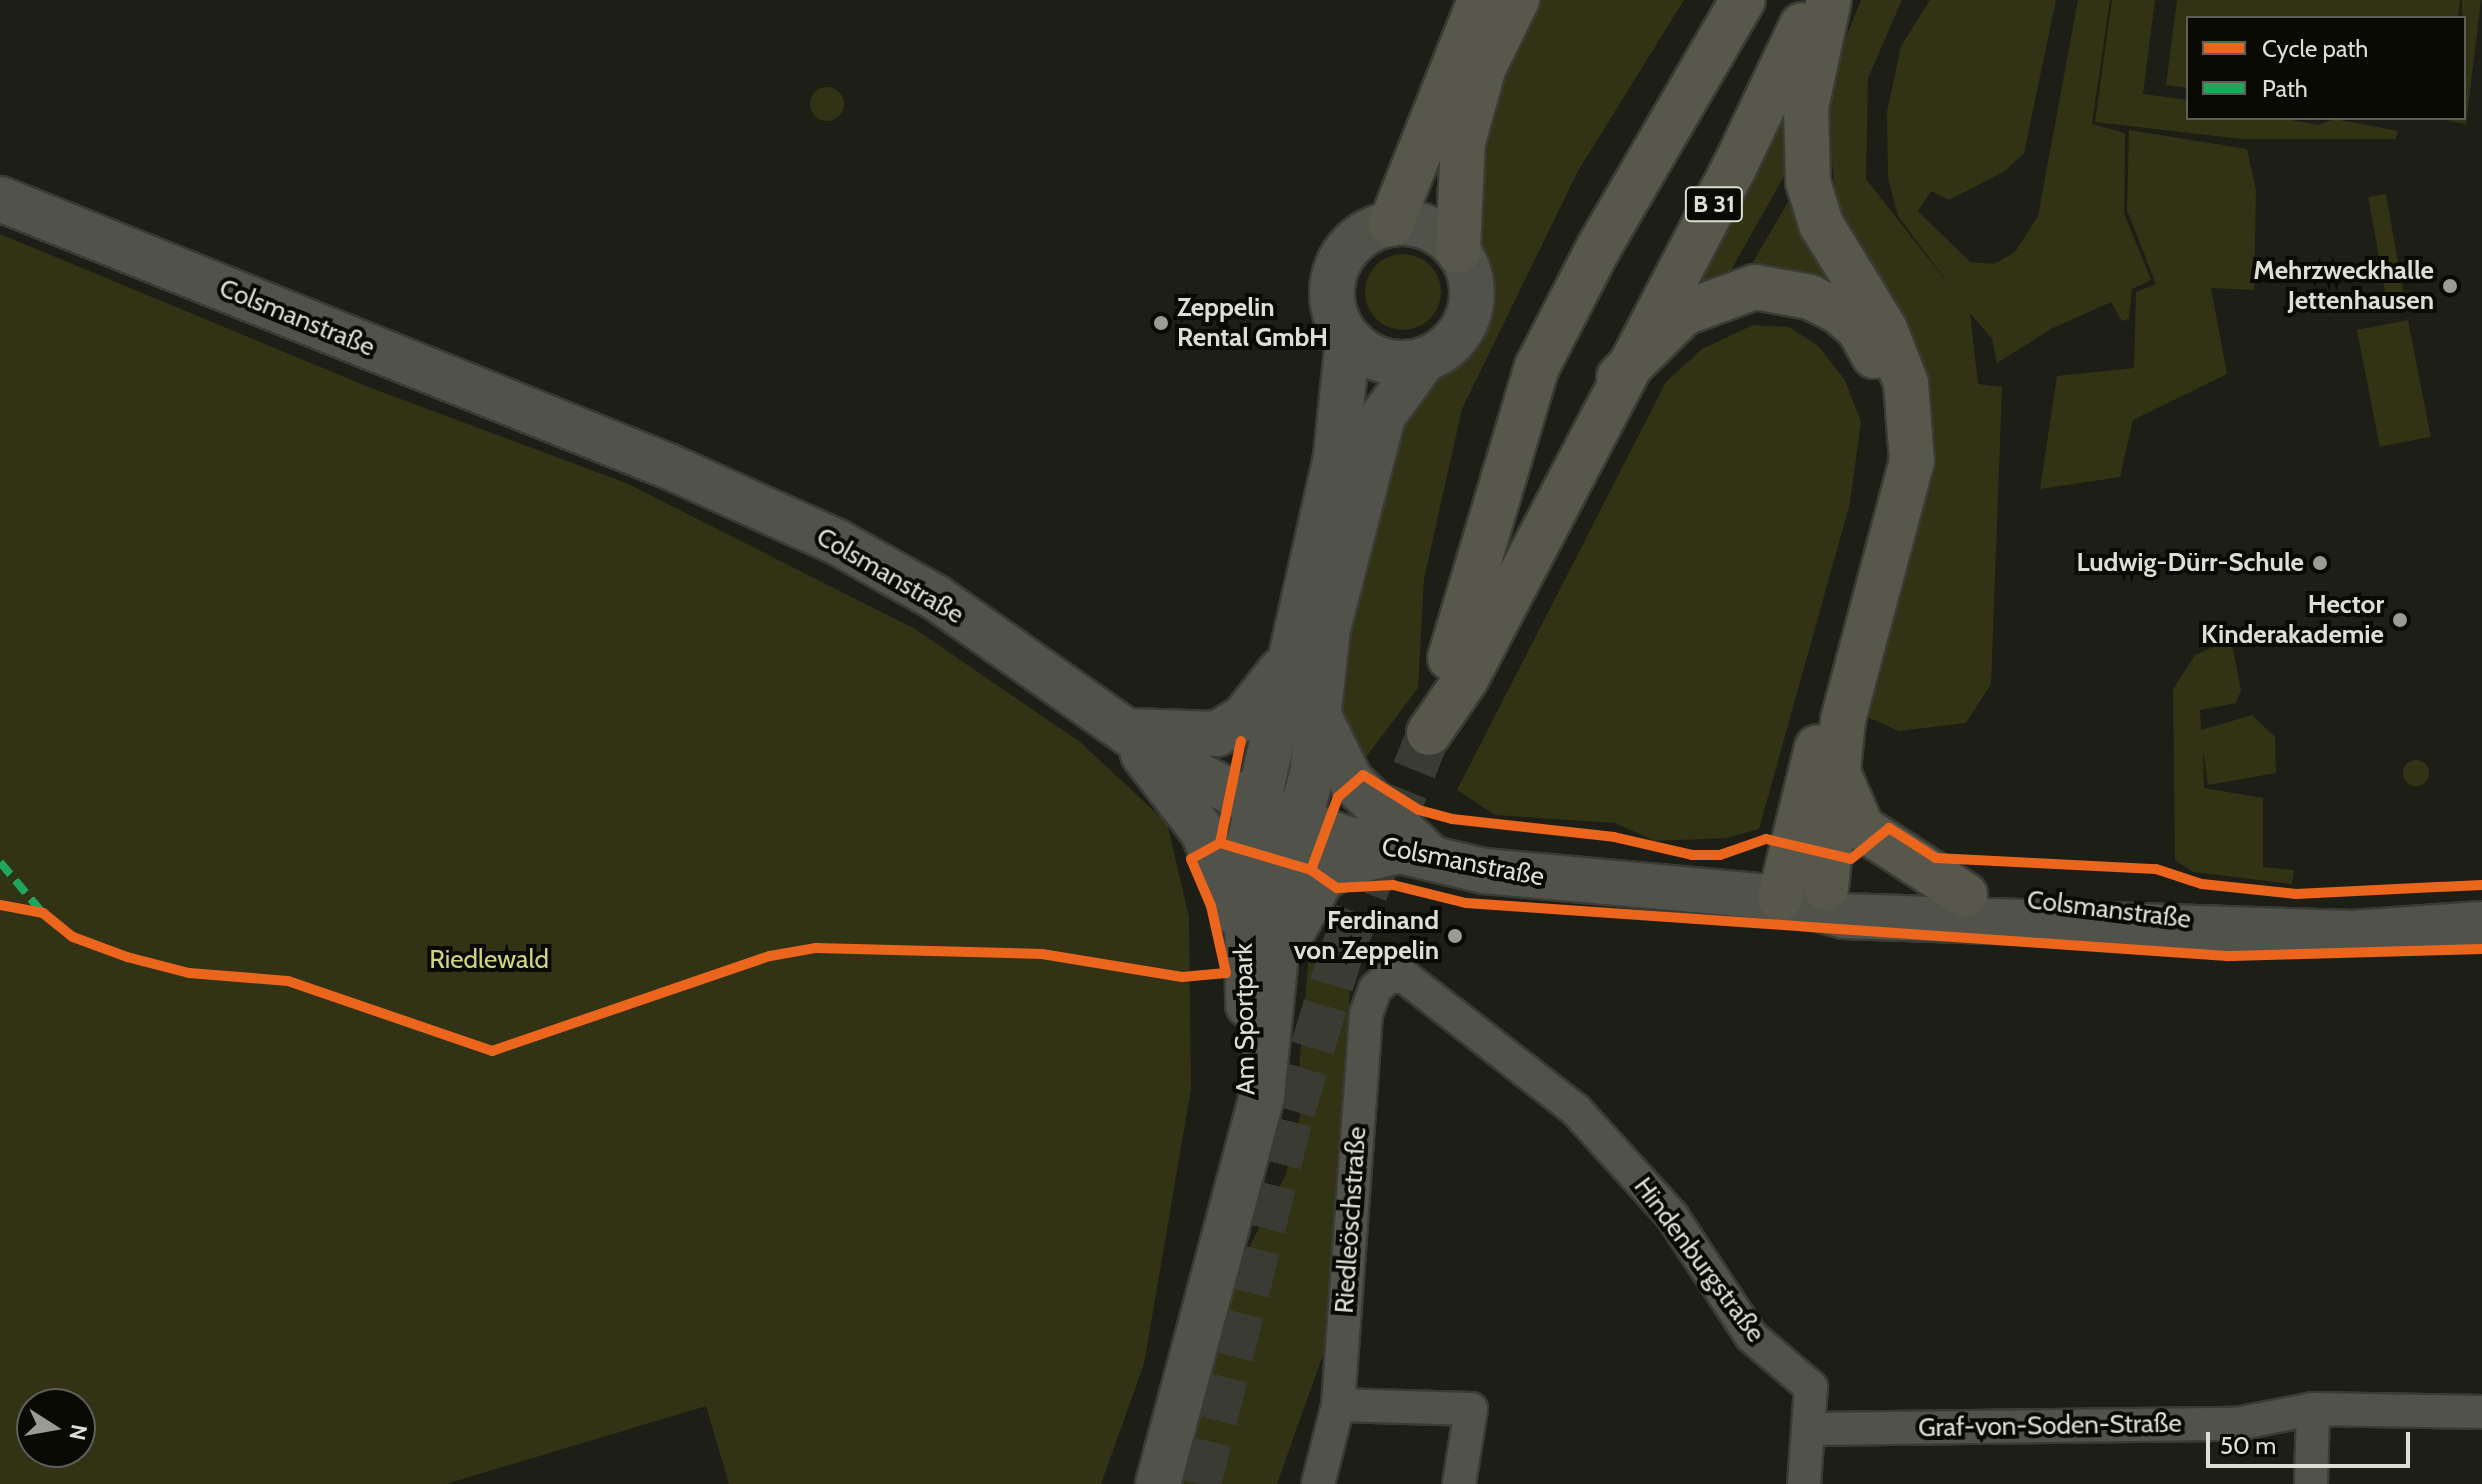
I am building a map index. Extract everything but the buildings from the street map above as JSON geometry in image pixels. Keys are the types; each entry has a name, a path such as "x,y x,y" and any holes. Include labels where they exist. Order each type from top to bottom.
{"highway":[{"path":"1391,224 1480,0"},
{"path":"1458,251 1463,142 1484,67 1517,0"},
{"path":"1680,106 1726,0"},
{"name":"B 31","path":"1743,0 1680,106 1526,391 1471,601 1429,733 1466,679 1619,377 1735,166 1815,0"},
{"path":"1824,900 1837,759 1912,461 1912,418 1885,329 1821,224 1808,182 1806,108 1829,0"},
{"path":"1619,377 1684,313 1755,287 1797,293 1839,312 1859,329 1884,376 1893,410 1890,478 1780,898"},
{"path":"1837,759 1843,795 1862,828 1965,895"}],"main road":[{"name":"Colsmanstraße","path":"0,199 668,466 824,535 935,597 1161,756 1257,805 1300,823 1416,857 1573,883 1824,900 2093,929 2247,928 2352,933 2482,924"},
{"path":"1391,224 1428,228 1458,251 1471,286 1468,314 1455,338 1424,360 1383,361 1348,339 1333,307 1336,269 1361,236 1391,224"},
{"name":"Am Sportpark","path":"1226,1234 1250,1061 1244,932 1247,852 1336,456 1348,339"},
{"name":"Am Sportpark","path":"1158,1484 1262,1095 1284,875 1312,774 1316,703 1328,629 1383,416 1424,360"},
{"path":"1124,730 1217,734 1244,717 1288,661"},
{"path":"1316,703 1351,781 1416,857"},
{"path":"1124,730 1203,832 1244,932"},
{"path":"1274,964 1322,878 1352,862 1416,857"},
{"name":"Colsmanstraße","path":"1824,900 1965,895 2099,904 2247,928"}],"street":[{"name":"Riedleöschstraße","path":"1318,1484 1338,1405 1366,1014 1375,989 1389,977 1405,977"},
{"name":"Hindenburgstraße","path":"1405,977 1576,1110 1672,1216 1751,1336 1811,1387 1804,1484"},
{"path":"1338,1405 1471,1409 1459,1484"},
{"path":"2311,1484 2313,1409"},
{"name":"Graf-von-Soden-Straße","path":"1808,1429 2236,1424 2313,1409 2482,1412"}],"green space":[{"path":"1532,0 1684,0 1578,171 1462,409 1424,579 1418,688 1366,757 1341,735 1337,649 1387,454 1415,394 1468,350 1484,322 1490,291 1477,244 1489,91"},
{"path":"1861,0 1902,0 1868,78 1866,179 1953,290 1898,216 1888,177 1887,112 1901,46 1930,0 2056,0 2024,153 2005,171 1949,200 1931,191 1918,211 1970,262 1994,264 2015,252 2038,216 2078,0 2110,0 2092,124 2125,133 2124,213 2151,280 2132,289 2129,319 2122,321 2111,302 2051,329 1997,363 1992,339 1970,313 1978,384 2002,387 1991,684 1966,723 1899,731 1865,716 1916,351 1836,199 1824,92"},
{"path":"2112,0 2155,0 2143,94 2186,100 2186,120 2291,120 2318,125 2340,120 2398,131 2396,139 2242,139 2095,122"},
{"path":"2177,0 2460,0 2458,16 2186,16 2186,88 2166,85"},
{"path":"2462,0 2481,0 2466,124 2447,121 2466,120 2466,16 2462,16"},
{"path":"827,87 839,92 844,104 839,116 827,121 815,116 810,104 815,92"},
{"path":"1785,111 1793,160 1725,281 1681,297"},
{"path":"2129,130 2247,149 2256,190 2254,290 2211,288 2227,374 2133,420 2120,477 2040,489 2057,376 2134,368 2136,292 2156,284 2127,210"},
{"path":"1798,185 1859,314 1743,279"},
{"path":"2386,194 2405,300 2387,303 2368,197"},
{"name":"Riedlewald","path":"0,234 371,388 626,483 915,629 1080,742 1167,823 1189,917 1191,1089 1144,1364 1101,1484 729,1484 706,1406 446,1484 0,1484"},
{"path":"1396,254 1410,254 1424,260 1435,271 1441,292 1438,307 1430,319 1410,330 1396,330 1382,324 1371,313 1365,299 1365,285 1371,271 1382,260"},
{"path":"2408,320 2431,437 2380,447 2357,330"},
{"path":"1753,325 1789,327 1818,346 1845,380 1861,422 1850,503 1759,829 1727,838 1655,841 1615,823 1495,815 1457,790 1666,382 1702,349"},
{"path":"2231,639 2241,690 2236,703 2200,710 2201,730 2252,715 2275,737 2276,773 2208,785 2203,750 2204,788 2263,798 2263,867 2294,870 2292,884 2193,872 2175,860 2173,689 2195,655"},
{"path":"2416,760 2426,763 2429,773 2426,783 2416,786 2406,783 2403,773 2406,763"},
{"path":"1309,955 1350,987 1329,1338 1277,1484 1172,1484 1235,1255 1245,1256 1286,1174 1302,1108 1299,1068"}],"tunnel":[{"path":"1199,1484 1293,1111 1341,954 1429,733"}],"marked path":[{"path":"0,862 41,911"}],"cycle path":[{"path":"0,905 43,913 73,937 127,957 189,973 288,981 492,1051 770,956 816,948 1042,954 1182,977 1226,973 1211,906 1191,859 1220,843 1241,741"},
{"path":"1311,870 1338,797 1363,775 1419,810 1452,819 1614,837 1692,855 1720,855 1766,839 1851,859 1889,828 1936,858 2156,869 2202,884 2296,894 2482,885"},
{"path":"1220,843 1311,870 1337,888 1393,885 1466,903 2227,956 2482,949"}],"place":[{"name":"Mehrzweckhalle Jettenhausen","path":"2450,286"},
{"name":"Zeppelin Rental GmbH","path":"1161,323"},
{"name":"Ludwig-Dürr-Schule","path":"2320,563"},
{"name":"Hector Kinderakademie","path":"2400,620"},
{"name":"Ferdinand von Zeppelin","path":"1455,936"}]}
